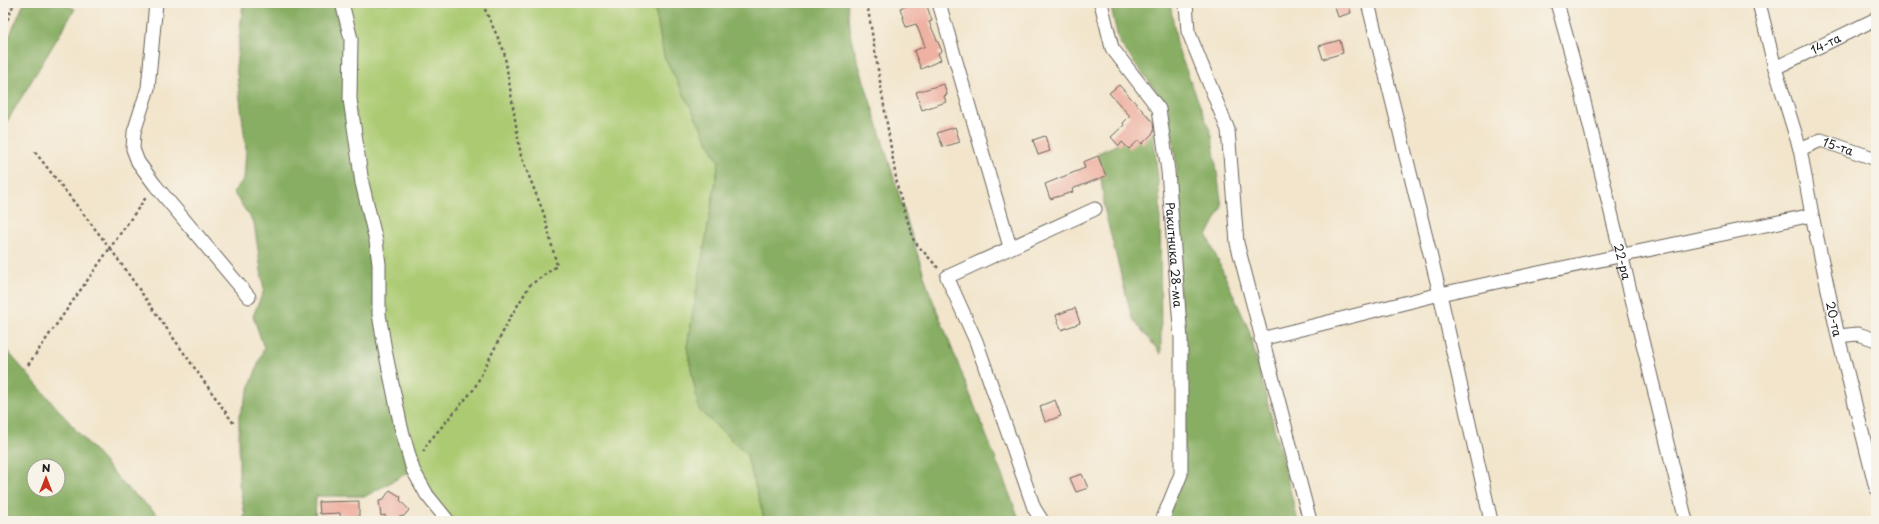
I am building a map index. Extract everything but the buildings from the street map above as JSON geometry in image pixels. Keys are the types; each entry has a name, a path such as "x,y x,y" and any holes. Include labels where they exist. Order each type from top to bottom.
{"street":[{"path":"156,3 148,88 134,132 132,149 138,162 155,185 249,297"},
{"path":"342,3 352,38 350,99 352,114 362,183 376,241 379,264 379,314 401,427 413,470 427,495 448,521"},
{"path":"939,3 1010,247"},
{"name":"Ракитника 28-ма","path":"1101,3 1112,48 1159,109 1168,172 1181,339 1181,474 1162,521"},
{"path":"1186,3 1188,31 1228,130 1236,243 1310,521"},
{"path":"1368,3 1440,294 1491,521"},
{"name":"22-ра","path":"1557,3 1686,521"},
{"name":"20-та","path":"1759,3 1775,68 1800,149 1812,215 1838,336 1876,488"},
{"name":"14-та","path":"1775,68 1876,19"},
{"name":"15-та","path":"1800,149 1821,140 1876,159"},
{"path":"1042,521 1034,508 976,341 947,277 1095,209"},
{"path":"1261,339 1440,294 1812,215"},
{"path":"1838,336 1858,334 1876,340"}],"path":[{"path":"3,31 14,3"},
{"path":"413,470 427,444 474,389 510,318 530,285 557,266 544,214 521,156 504,51 482,3"},
{"path":"866,3 898,190 914,241 947,277"},
{"path":"35,152 110,248 234,424"},
{"path":"28,365 155,185"}],"green space":[{"path":"24,3 61,3 75,9 3,128 3,51"},
{"path":"243,3 341,3 351,39 350,99 385,350 413,470 366,496 316,496 315,521 242,521 245,515 239,483 239,416 264,348 253,316 264,290 254,223 233,192 244,179 246,149 236,66"},
{"path":"341,3 654,3 664,56 719,162 687,347 699,410 746,453 765,521 454,521 413,470 385,350"},
{"path":"654,3 848,3 851,39 928,288 1020,521 765,521 746,453 699,410 687,347 719,162 664,56"},
{"path":"1110,3 1170,3 1178,49 1212,136 1222,207 1207,236 1249,330 1298,521 1175,521 1167,517 1184,475 1177,168 1168,107 1119,42"},
{"path":"1153,129 1160,202 1161,354 1132,318 1105,212 1098,153"},
{"path":"3,346 125,486 165,521 3,521"}]}
